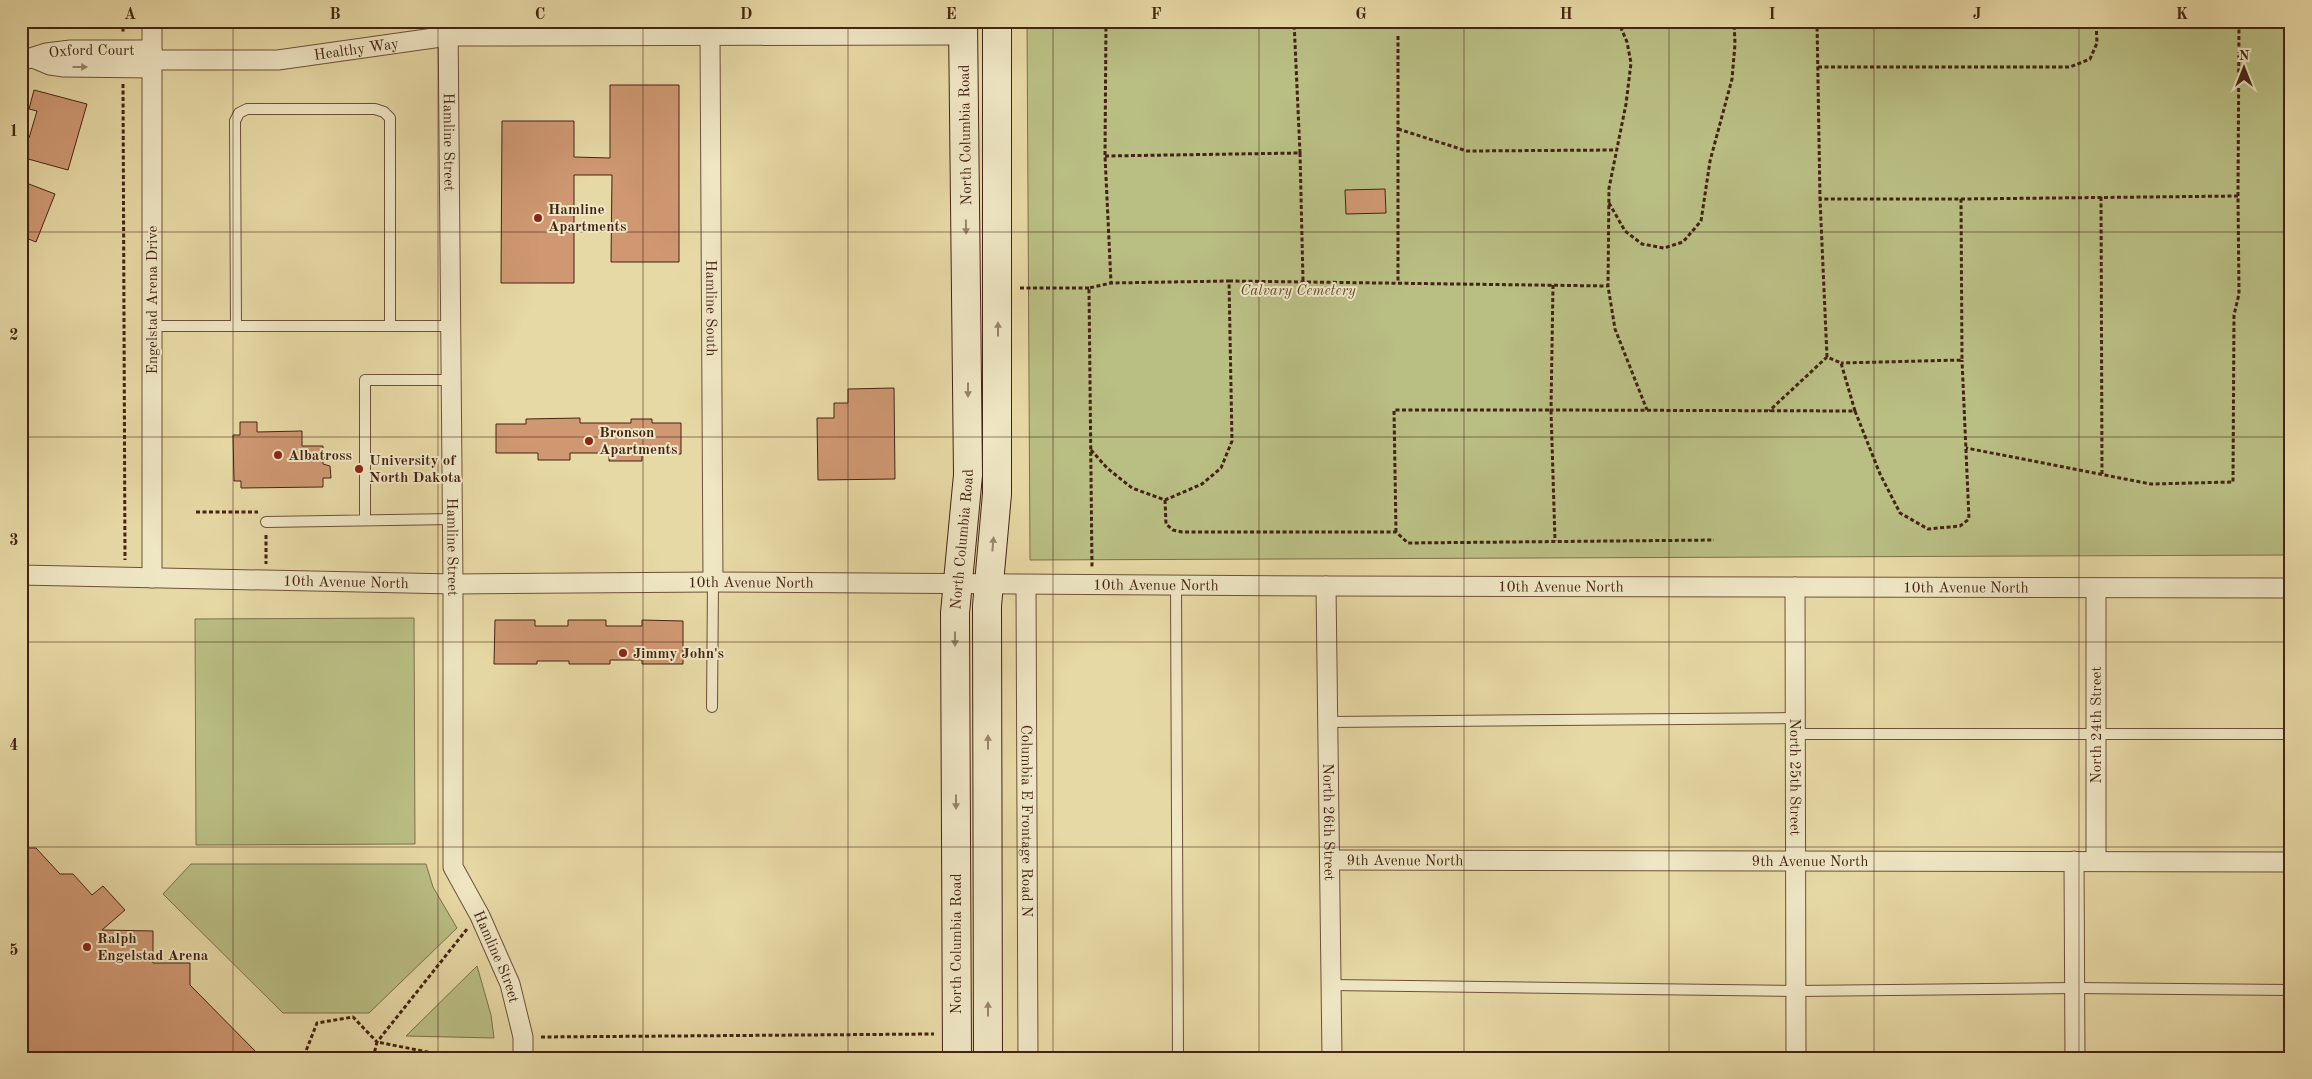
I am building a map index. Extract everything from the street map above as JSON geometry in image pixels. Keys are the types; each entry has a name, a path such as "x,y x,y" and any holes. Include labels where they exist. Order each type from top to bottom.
{"main road":[{"name":"North Columbia Road","path":"988,1058 987,606 997,494 997,21"},
{"name":"North Columbia Road","path":"957,28 968,476 954,612 957,1058"}],"street":[{"name":"Engelstad Arena Drive","path":"152,21 152,578"},
{"name":"Healthy Way","path":"152,59 278,60 448,29 710,36 957,28"},
{"name":"Hamline Street","path":"448,29 454,584 453,867 480,916 510,984 523,1037 523,1058"},
{"name":"Hamline South","path":"710,36 713,582"},
{"name":"Oxford Court","path":"27,59 57,67 123,59 152,59"},
{"name":"10th Avenue North","path":"21,575 454,584 713,582 989,585 2291,588"},
{"name":"Columbia E Frontage Road N","path":"1026,585 1028,1058"},
{"name":"North 26th Street","path":"1326,586 1332,1058"},
{"name":"North 25th Street","path":"1795,587 1796,1058"},
{"name":"North 24th Street","path":"2096,588 2096,862"},
{"name":"9th Avenue North","path":"1330,860 2291,862"},
{"path":"2074,862 2075,1058"}],"lane":[{"path":"236,326 235,121 239,113 248,109 375,109 384,112 390,118 390,326"},
{"path":"152,326 451,326"},
{"path":"365,520 365,380 452,380"},
{"path":"266,522 453,519"},
{"path":"712,707 713,582"},
{"path":"1176,585 1178,1058"},
{"path":"1328,722 1796,726 2096,734 2291,734"},
{"path":"1331,985 1796,991 2075,988 2291,990"}],"path":[{"path":"123,21 125,578"},
{"path":"1106,21 1104,156 1110,283"},
{"path":"1294,21 1303,281"},
{"path":"1618,21 1631,63 1626,104 1609,188 1608,286 1616,329 1648,410"},
{"path":"1609,203 1625,231 1642,244 1664,248 1683,242 1701,221 1710,161 1732,79 1735,44 1734,21"},
{"path":"1769,411 1827,357 1820,199 1816,21"},
{"path":"1818,67 2070,67 2090,59 2097,43 2096,21"},
{"path":"1966,448 2151,484 2233,482 2234,315 2239,294 2239,21"},
{"path":"1398,36 1398,283"},
{"path":"1398,129 1467,151 1617,150"},
{"path":"1104,156 1300,153"},
{"path":"1820,199 2238,196"},
{"path":"2101,198 2102,475"},
{"path":"1841,363 1855,411 1880,474 1900,513 1928,529 1960,526 1969,519 1962,360 1961,199"},
{"path":"998,288 1089,288 1110,283 1229,281 1608,286"},
{"path":"1091,450 1107,468 1132,488 1165,500 1202,484 1221,468 1232,441 1229,281"},
{"path":"1553,285 1551,410 1555,541"},
{"path":"1089,288 1091,585"},
{"path":"1827,357 1841,363 1962,360"},
{"path":"1396,532 1394,410 1855,411"},
{"path":"1165,500 1166,524 1173,530 1182,532 1396,532 1408,543 1714,540"},
{"path":"196,512 265,512 266,565"},
{"path":"373,1058 377,1042 462,933 480,916"},
{"path":"256,1052 304,1057 317,1023 354,1016 377,1042 458,1058"},
{"path":"523,1037 935,1034"}],"green space":[{"name":"Calvary Cemetery","path":"1027,21 2291,21 2291,555 1030,560"},
{"path":"414,618 415,844 196,845 195,619"},
{"path":"191,864 426,864 433,887 457,928 369,1013 283,1013 163,894"},
{"path":"477,966 491,1015 494,1038 406,1036"}],"building":[{"name":"Hamline Apartments","path":"610,85 679,85 679,262 611,262 612,175 574,175 574,283 501,283 502,121 574,121 574,157 610,158"},
{"path":"34,90 87,104 68,170 21,157 21,135 29,138 37,111 29,109"},
{"path":"21,181 55,194 36,242 21,236"},
{"path":"1385,189 1386,213 1346,214 1345,190"},
{"path":"894,388 895,479 818,480 817,418 834,418 834,403 848,403 848,389"},
{"name":"Bronson Apartments","path":"580,418 580,423 631,423 631,419 652,419 652,423 681,423 681,454 642,454 642,461 609,461 609,453 570,453 570,460 538,460 538,453 496,453 496,424 526,424 526,419"},
{"name":"Albatross","path":"240,422 257,422 257,432 302,431 302,446 323,446 323,464 330,466 331,478 323,478 323,487 241,488 241,481 234,481 233,435 240,435"},
{"path":"495,620 535,620 535,626 568,626 568,620 606,620 606,626 642,626 642,620 683,621 683,664 642,664 642,660 610,660 610,664 569,664 569,661 537,661 537,664 494,664"},
{"name":"Ralph Engelstad Arena","path":"21,848 36,848 60,874 73,874 92,895 103,886 125,910 102,930 153,931 153,963 190,963 190,985 262,1058 21,1058"}],"place":[{"name":"Hamline Apartments","path":"538,218"},
{"name":"Bronson Apartments","path":"589,441"},
{"name":"Albatross","path":"278,455"},
{"name":"University of North Dakota","path":"359,469"},
{"name":"Jimmy John's","path":"623,653"},
{"name":"Ralph Engelstad Arena","path":"87,947"}]}
